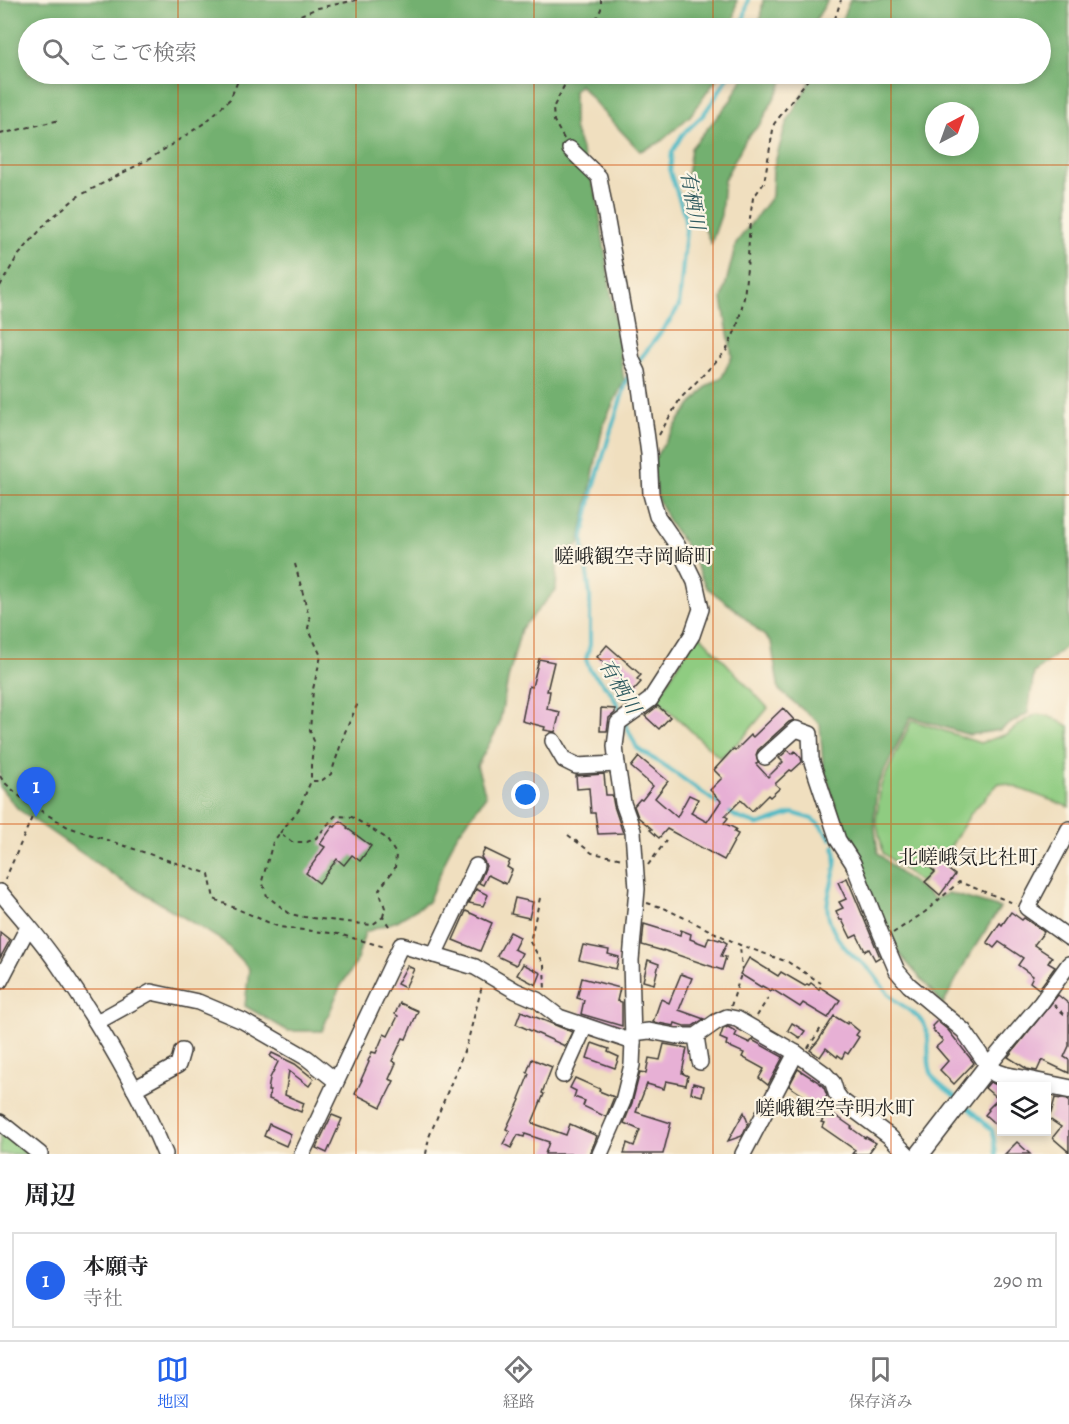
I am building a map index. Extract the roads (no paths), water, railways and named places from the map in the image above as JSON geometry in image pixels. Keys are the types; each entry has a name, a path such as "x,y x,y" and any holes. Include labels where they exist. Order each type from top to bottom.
{"main road":[{"path":"920,1154 988,1066 996,1073 1005,1076 1069,1089"}],"street":[{"path":"570,149 599,177 635,366 649,454 651,494 657,516 677,545 695,582 701,609 692,635 650,700 623,719 615,746 623,803 633,831 635,862 636,900 631,960 633,1038 632,1065 623,1101 600,1154"},
{"path":"765,758 796,729 810,734 811,759 838,840 853,863 897,971 909,985 964,1031 988,1066 1045,998 1069,964"},
{"path":"553,741 564,760 576,766 617,764"},
{"path":"1069,829 1027,908 1069,938"},
{"path":"434,955 476,866"},
{"path":"2,886 28,927 56,961 97,1022 134,1089 165,1154"},
{"path":"0,981 28,927"},
{"path":"302,1154 401,945 475,967 537,1000 559,1017 633,1038 649,1031 676,1036 696,1036 716,1022 728,1017 737,1019 799,1055 825,1074 842,1100 890,1136 907,1154"},
{"path":"97,1022 151,992 198,1002 243,1021 270,1036 307,1058 336,1081"},
{"path":"563,1075 585,1026"},
{"path":"696,1036 700,1062"},
{"path":"134,1089 178,1065 182,1051"},
{"path":"743,1154 799,1055"},
{"path":"0,1122 40,1154"}],"waterway":[{"name":"有栖川","path":"744,18 748,0"},
{"name":"有栖川","path":"637,363 679,306 686,230 684,213 670,172 672,152 682,135 703,115 724,84"},
{"name":"有栖川","path":"623,716 611,692 590,670 586,659 590,645 590,597 583,555 583,536 593,490 628,377 632,372"},
{"name":"有栖川","path":"625,723 637,748 736,817 759,825 793,813 812,819 831,839"},
{"name":"有栖川","path":"834,846 835,866 827,910 833,930 843,946 869,969 891,997 920,1019 927,1032 929,1063 933,1077 957,1098"},
{"name":"有栖川","path":"965,1105 992,1130 996,1154"}],"place":[{"name":"本願寺","path":"36,817"}],"district":[{"name":"嵯峨観空寺岡崎町","path":"634,556"},
{"name":"北嵯峨気比社町","path":"968,857"},
{"name":"嵯峨観空寺明水町","path":"835,1108"}]}
